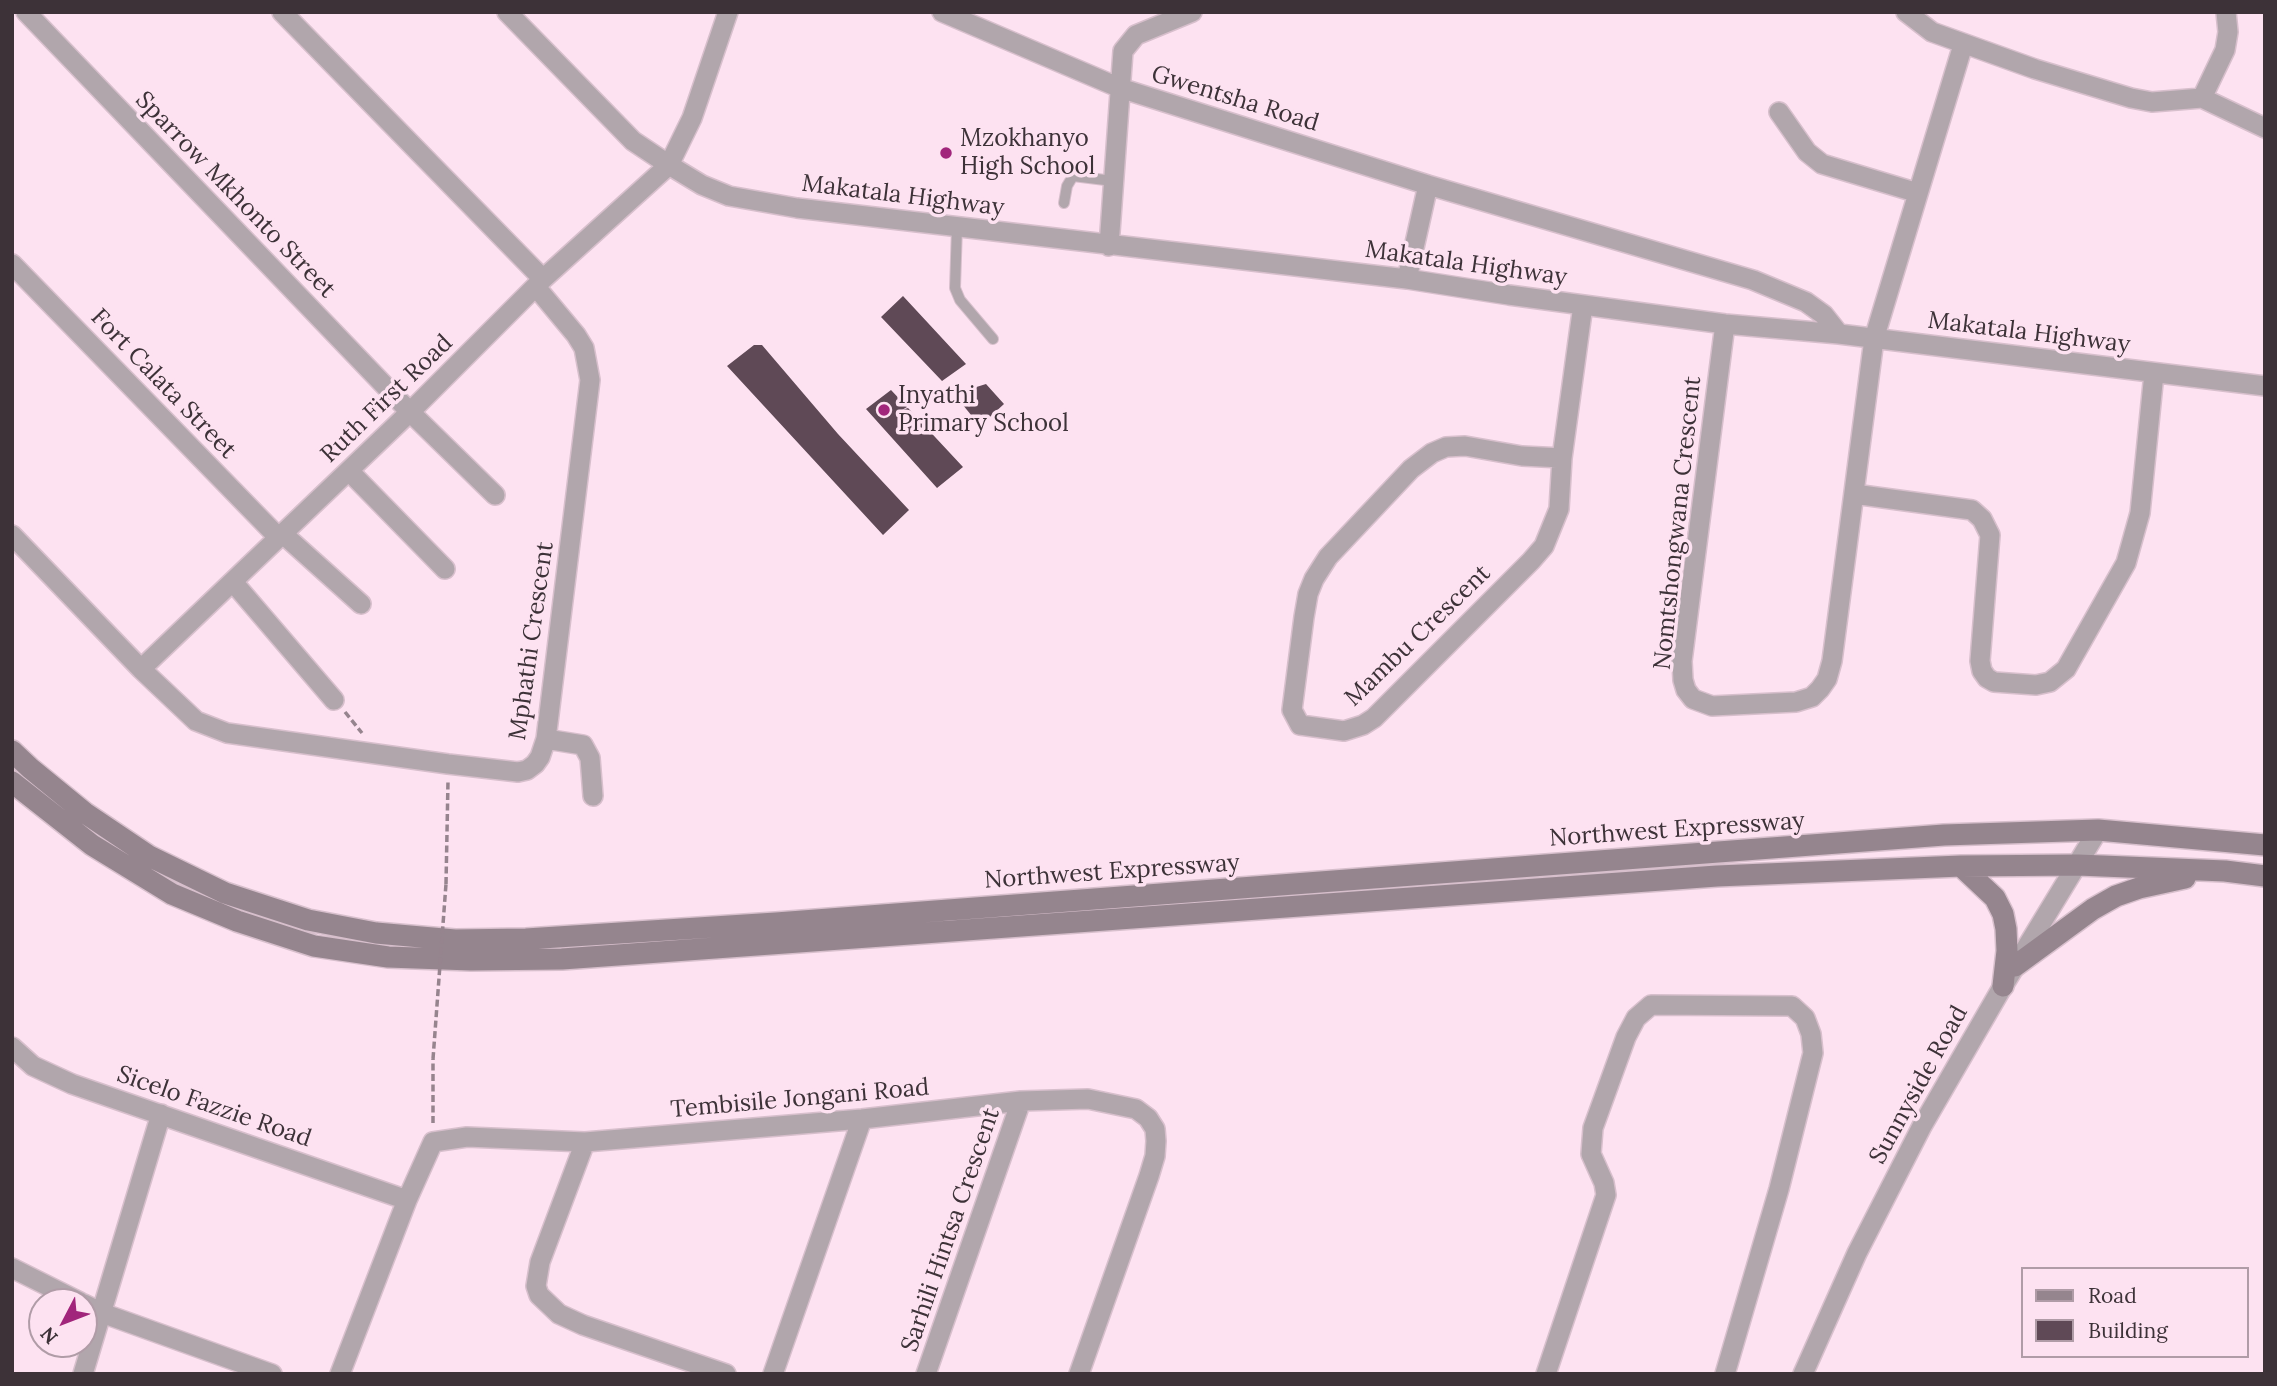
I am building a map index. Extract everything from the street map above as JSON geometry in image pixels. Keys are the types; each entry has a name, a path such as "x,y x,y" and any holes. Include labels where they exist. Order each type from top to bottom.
{"main road":[{"name":"Northwest Expressway","path":"12,751 95,820 149,856 225,893 308,920 376,933 454,940 526,939 790,922 1944,835 2098,830 2265,845"},
{"name":"Northwest Expressway","path":"12,782 92,845 172,894 237,921 314,946 387,957 562,959 1703,877 1961,866 2078,865 2225,871 2265,876"},
{"path":"1961,866 1995,898 2003,914 2007,951 2003,986"},
{"path":"2015,966 2093,909 2116,897 2139,888 2225,871"}],"street":[{"name":"Sparrow Mkhonto Street","path":"26,12 410,412 495,495"},
{"name":"Mphathi Crescent","path":"12,535 141,669 196,721 227,733 518,772 527,770 540,757 546,739 590,380 584,348 540,283 282,12"},
{"name":"Makatala Highway","path":"507,12 633,141 702,185 729,196 797,208 1407,279 1725,324 1839,334 2265,386"},
{"path":"668,165 692,118 728,12"},
{"name":"Gwentsha Road","path":"942,12 1120,88 1428,185 1753,280 1806,302 1824,315 1839,334"},
{"path":"1109,246 1121,59 1136,35 1192,12"},
{"path":"1906,12 1932,32 1963,45 2131,98 2152,102 2202,98 2265,128"},
{"path":"2202,98 2225,50 2228,32 2226,12"},
{"name":"Nomtshongwana Crescent","path":"1725,324 1682,661 1683,680 1693,699 1712,706 1796,702 1821,689 1832,661 1874,339 1963,45"},
{"path":"1779,112 1807,152 1822,164 1918,193"},
{"name":"Ruth First Road","path":"141,669 410,412 540,283 668,165"},
{"path":"1407,279 1428,185"},
{"name":"Fort Calata Street","path":"12,264 281,536 361,604"},
{"name":"Mambu Crescent","path":"1562,458 1522,456 1465,446 1446,447 1432,453 1411,469 1328,557 1314,579 1304,617 1292,710 1300,725 1344,731 1374,718 1544,545 1559,509 1562,458 1583,305"},
{"path":"1854,494 1972,510 1982,519 1990,535 1980,661 1982,671 1994,682 2036,685 2050,682 2066,670 2126,563 2140,513 2154,373"},
{"path":"349,471 445,569"},
{"path":"233,582 334,700"},
{"path":"546,739 583,745 590,758 593,796"},
{"name":"Sunnyside Road","path":"1803,1374 1857,1253 1922,1126 2098,830"},
{"path":"1546,1374 1606,1195 1591,1154 1593,1128 1626,1037 1636,1018 1651,1005 1792,1006 1805,1018 1814,1053 1779,1189 1724,1374"},
{"name":"Sicelo Fazzie Road","path":"12,1047 33,1066 50,1074 407,1200"},
{"name":"Tembisile Jongani Road","path":"433,1142 467,1136 585,1142 862,1119 1021,1101 1088,1099 1136,1109 1148,1118 1155,1129 1155,1156 1079,1374"},
{"name":"Sarhili Hintsa Crescent","path":"926,1374 1021,1101"},
{"path":"83,1374 161,1114"},
{"path":"773,1374 862,1119"},
{"path":"340,1374 407,1200 433,1142"},
{"path":"585,1142 540,1262 536,1286 539,1295 559,1314 583,1325 726,1374"},
{"path":"12,1268 52,1288"},
{"path":"98,1311 272,1374"}],"lane":[{"path":"1064,203 1067,186 1073,176 1114,181"},
{"path":"957,227 955,288 968,309 993,339"}],"path":[{"path":"334,700 382,755"},
{"path":"433,1142 433,1059 446,884 448,764"}],"building":[{"name":"Inyathi Primary School","path":"903,296 966,364 942,381 881,317"},
{"name":"Inyathi Primary School","path":"754,345 762,345 838,434 909,510 883,535 727,366"},
{"name":"Inyathi Primary School","path":"986,384 1004,404 980,426 954,394"},
{"path":"891,390 907,407 902,410 908,408 963,467 937,488 866,409"}],"place":[{"name":"Mzokhanyo High School","path":"946,153"},
{"name":"Inyathi Primary School","path":"884,410"}]}
